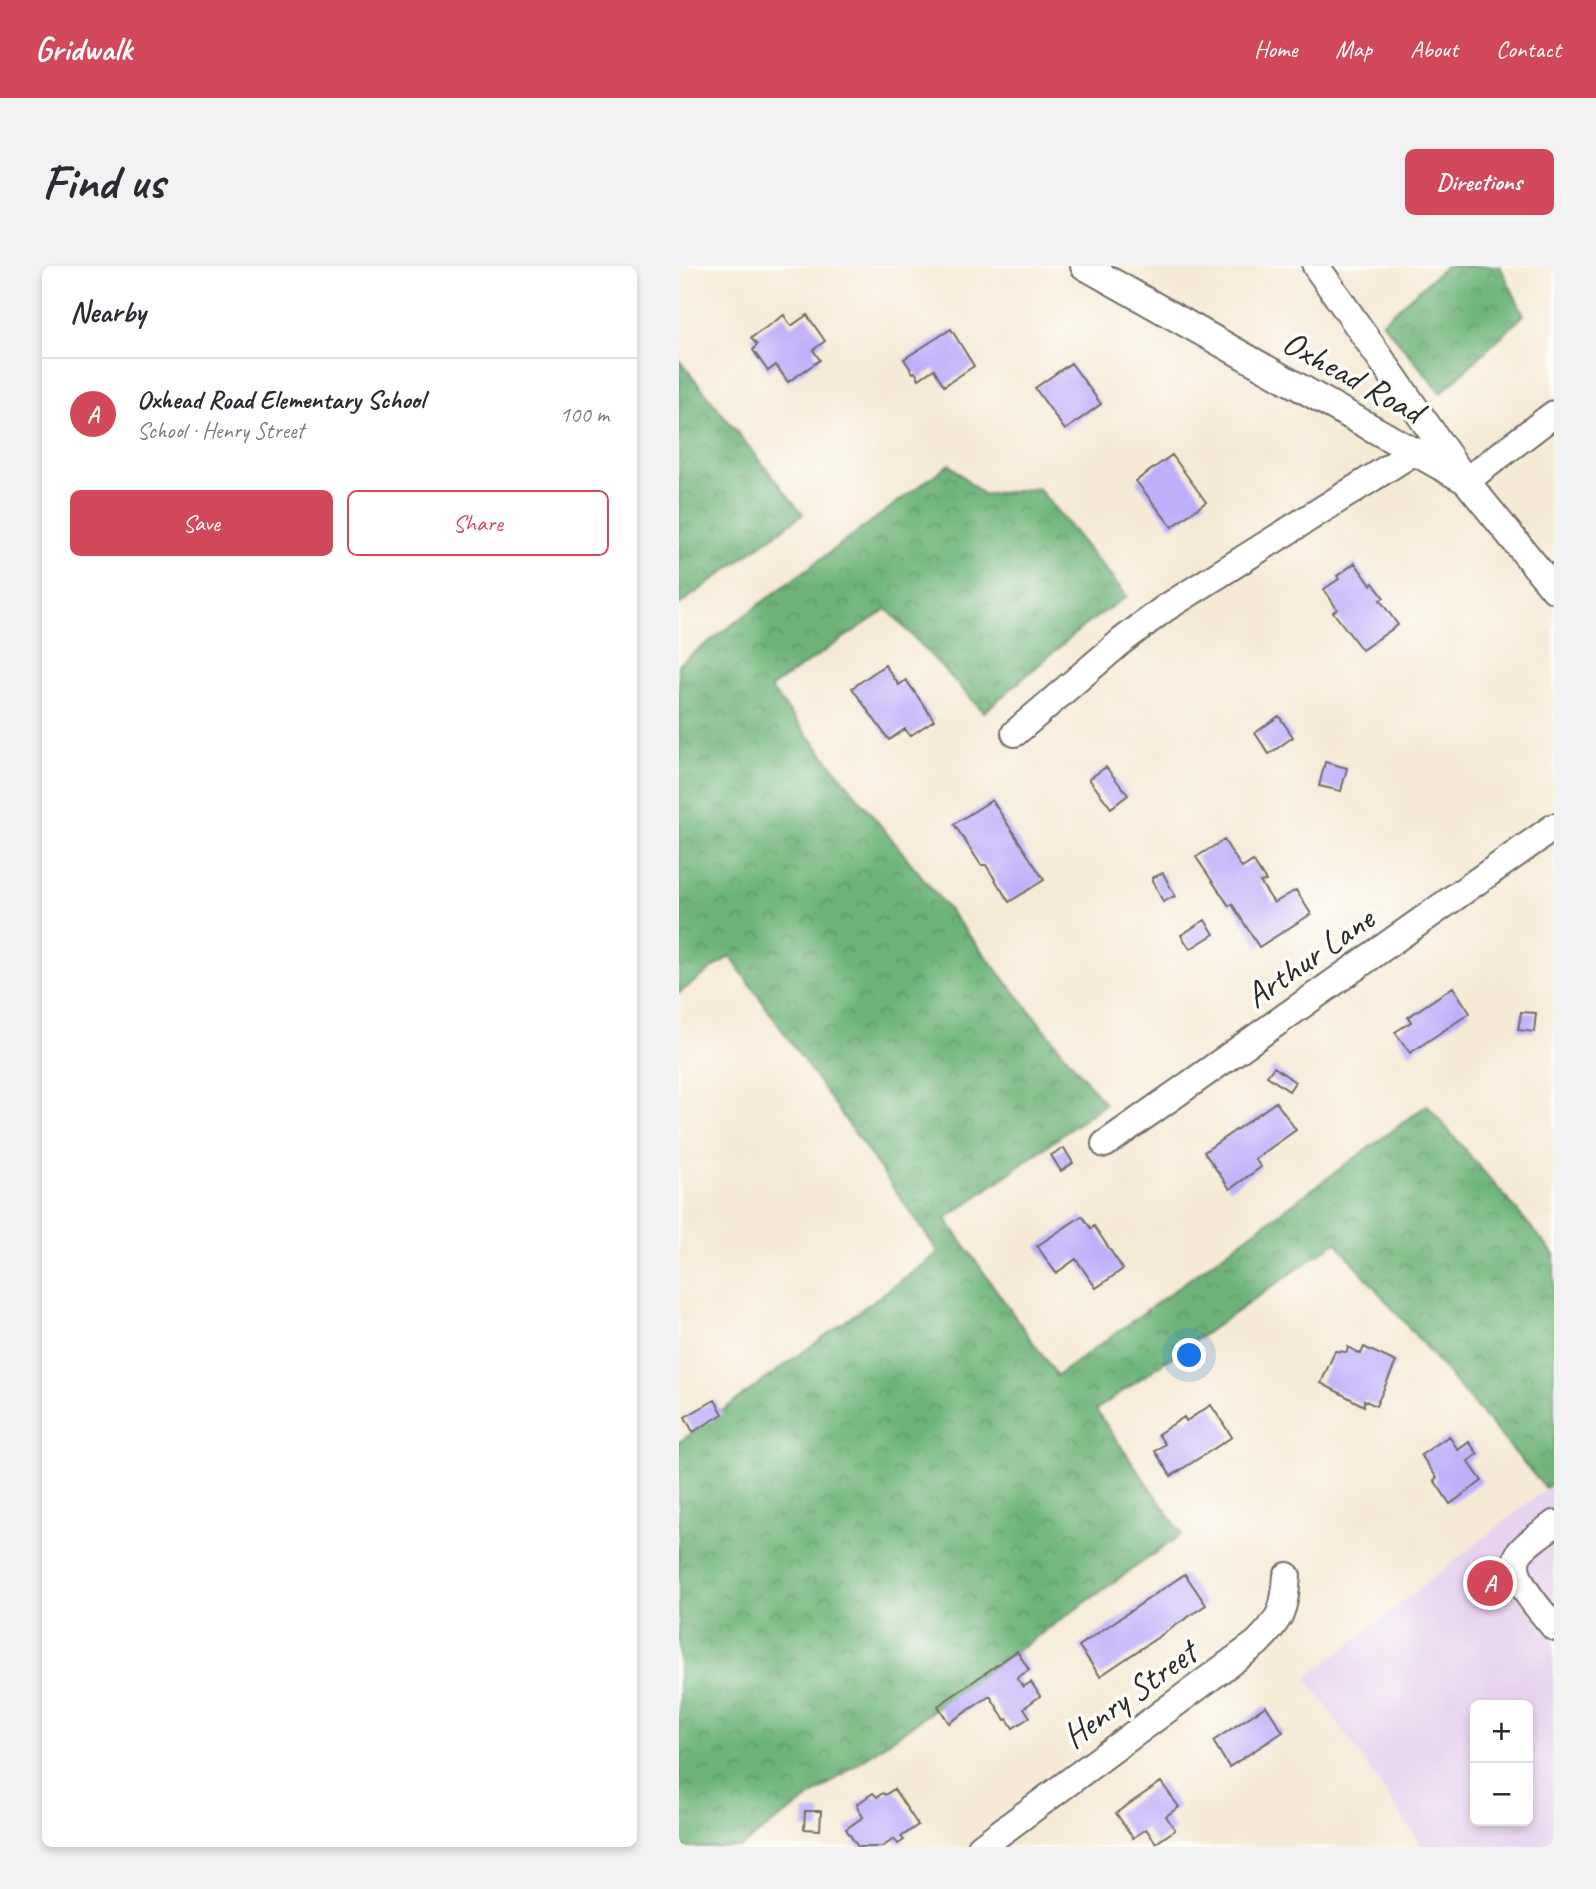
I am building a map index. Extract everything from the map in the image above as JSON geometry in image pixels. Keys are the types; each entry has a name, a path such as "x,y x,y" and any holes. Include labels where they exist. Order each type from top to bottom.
{"street":[{"name":"Oxhead Road","path":"1084,266 1467,481 1554,589"},
{"path":"1316,266 1467,481 1554,414"},
{"path":"1015,733 1122,640 1164,609 1415,451"},
{"name":"Arthur Lane","path":"1105,1144 1554,827"},
{"path":"1554,1524 1518,1554 1516,1570 1520,1582 1554,1627"},
{"name":"Henry Street","path":"981,1847 1257,1643 1276,1623 1285,1600 1287,1576"}],"shaded area":[{"path":"1554,1482 1554,1847 1423,1847 1307,1678"}],"green space":[{"path":"1446,266 1500,266 1524,315 1441,393 1382,322"},
{"path":"679,360 803,514 679,605"},
{"path":"949,464 983,495 1038,488 1127,596 1085,625 984,712 887,609 770,688 1105,1104 946,1219 1057,1376 1427,1105 1554,1254 1554,1482 1545,1488 1336,1242 1096,1410 1182,1534 740,1847 679,1847 679,1442 939,1253 730,956 679,993 679,664"}],"building":[{"path":"784,315 791,326 807,315 825,341 813,350 820,360 788,382 776,365 768,371 753,350 757,345 751,338"},
{"path":"951,329 974,366 944,386 934,369 919,379 904,359"},
{"path":"1071,363 1101,404 1065,430 1035,388"},
{"path":"1172,455 1206,502 1172,527 1136,481"},
{"path":"1355,563 1384,598 1380,600 1398,625 1362,650 1333,612 1337,609 1324,589"},
{"path":"885,665 899,685 906,680 934,720 910,736 905,729 889,740 852,688"},
{"path":"1279,716 1293,737 1269,754 1255,733"},
{"path":"1325,762 1347,768 1341,791 1319,786"},
{"path":"1106,767 1128,795 1111,808 1089,779"},
{"path":"992,800 1044,880 1009,902 986,865 981,865 954,824"},
{"path":"1224,840 1242,868 1253,861 1266,881 1260,882 1274,903 1296,890 1311,914 1259,947 1232,904 1229,906 1196,857"},
{"path":"1163,873 1175,896 1163,902 1152,878"},
{"path":"1205,920 1214,934 1190,949 1181,935"},
{"path":"1453,987 1470,1013 1410,1053 1395,1032 1411,1022 1408,1017"},
{"path":"1521,1012 1536,1013 1534,1032 1518,1030"},
{"path":"1274,1067 1295,1082 1289,1091 1267,1076"},
{"path":"1276,1102 1296,1130 1255,1159 1261,1167 1230,1189 1204,1152"},
{"path":"1064,1148 1073,1163 1061,1171 1051,1155"},
{"path":"1082,1216 1091,1229 1094,1226 1123,1269 1096,1288 1076,1259 1056,1273 1037,1246"},
{"path":"1348,1347 1361,1354 1364,1347 1396,1362 1376,1406 1364,1400 1364,1406 1321,1383 1335,1351 1347,1352"},
{"path":"715,1400 723,1414 693,1432 685,1417"},
{"path":"1211,1405 1232,1437 1171,1476 1155,1451 1165,1444 1158,1434 1184,1417 1186,1421"},
{"path":"1449,1436 1458,1450 1469,1442 1478,1454 1468,1461 1482,1481 1450,1504 1421,1455"},
{"path":"1185,1574 1206,1605 1100,1676 1079,1646"},
{"path":"1017,1651 1029,1670 1017,1678 1023,1687 1031,1682 1040,1696 1024,1708 1030,1717 1013,1728 990,1696 949,1723 938,1706"},
{"path":"1266,1706 1283,1732 1229,1767 1213,1741"},
{"path":"1161,1782 1179,1807 1166,1816 1175,1830 1156,1843 1146,1829 1133,1838 1116,1813"},
{"path":"894,1789 918,1825 901,1837 904,1840 898,1844 894,1839 882,1847 858,1847 846,1829 863,1817 857,1804 873,1793 877,1797"},
{"path":"805,1811 821,1811 820,1830 804,1829"}],"place":[{"name":"Oxhead Road Elementary School","path":"1490,1583"}]}
